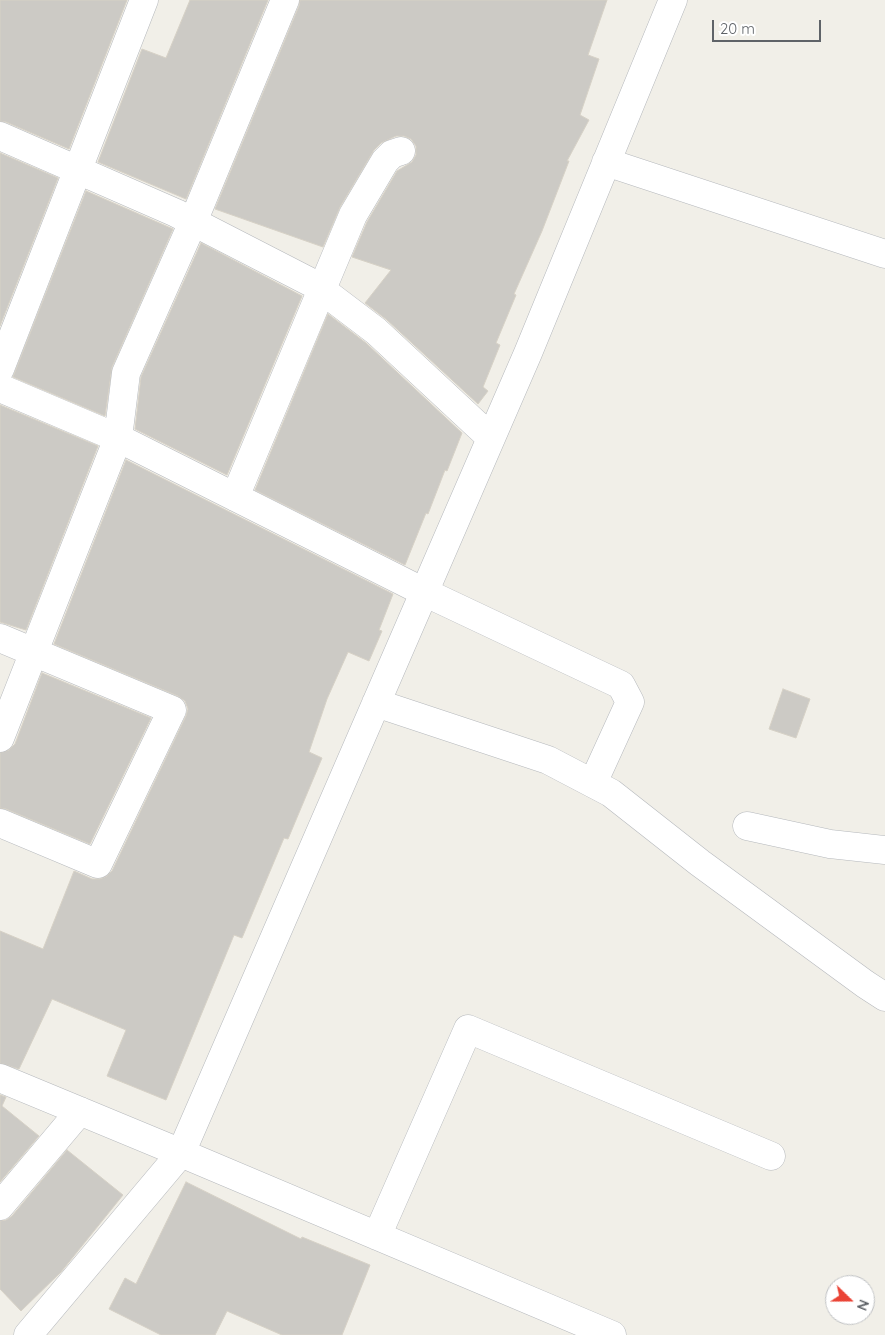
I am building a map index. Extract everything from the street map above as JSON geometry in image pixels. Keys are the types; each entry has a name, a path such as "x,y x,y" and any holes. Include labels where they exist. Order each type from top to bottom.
{"street":[{"path":"0,369 144,0"},
{"path":"0,738 118,438 126,373 193,222 285,0"},
{"path":"28,1335 181,1153 528,352 673,0"},
{"path":"0,136 193,222 314,284 376,331 491,438"},
{"path":"235,497 354,214 385,161 392,154 401,151"},
{"path":"606,162 885,254"},
{"path":"0,388 118,438 424,592 621,685 630,702 593,784"},
{"path":"0,638 172,710 98,864 0,823"},
{"path":"376,703 548,760 611,793 700,864 885,997"},
{"path":"747,826 830,844 885,850"},
{"path":"377,1236 468,1029 771,1156"},
{"path":"0,1078 612,1335"},
{"path":"0,1206 80,1111"}],"building":[{"path":"0,0 127,0 69,149 0,121"},
{"path":"190,0 268,0 186,199 98,162 142,49 166,58"},
{"path":"300,0 607,0 588,55 599,59 580,115 589,120 567,161 569,161 542,231 514,294 516,295 496,343 500,345 483,387 488,391 478,404 387,320 365,303 391,270 352,257 367,222 397,171 412,162 416,155 416,146 411,139 404,136 396,136 381,143 374,150 340,207 323,247 215,209"},
{"path":"0,153 58,178 0,326"},
{"path":"86,191 173,229 112,367 105,416 13,377"},
{"path":"201,243 302,296 227,475 135,429 141,377"},
{"path":"328,314 366,343 462,433 405,565 255,490"},
{"path":"0,405 98,446 26,630 0,622"},
{"path":"126,460 393,594 379,630 382,631 369,661 348,652 327,699 309,752 322,758 288,839 284,838 242,938 234,935 166,1100 107,1076 126,1030 52,999 19,1069 0,1063 0,931 43,949 74,871 92,879 100,879 112,871 188,709 185,701 178,696 54,644"},
{"path":"42,673 151,718 90,844 0,808 0,753 9,750 15,744"},
{"path":"783,689 810,699 796,738 769,729"},
{"path":"0,1095 6,1097 2,1106 39,1136 0,1182"},
{"path":"67,1150 123,1195 61,1272 21,1311 0,1289 0,1221 12,1216"},
{"path":"186,1182 301,1239 302,1237 370,1265 342,1335 282,1335 227,1311 215,1335 161,1335 109,1309 125,1278 136,1284"}]}
